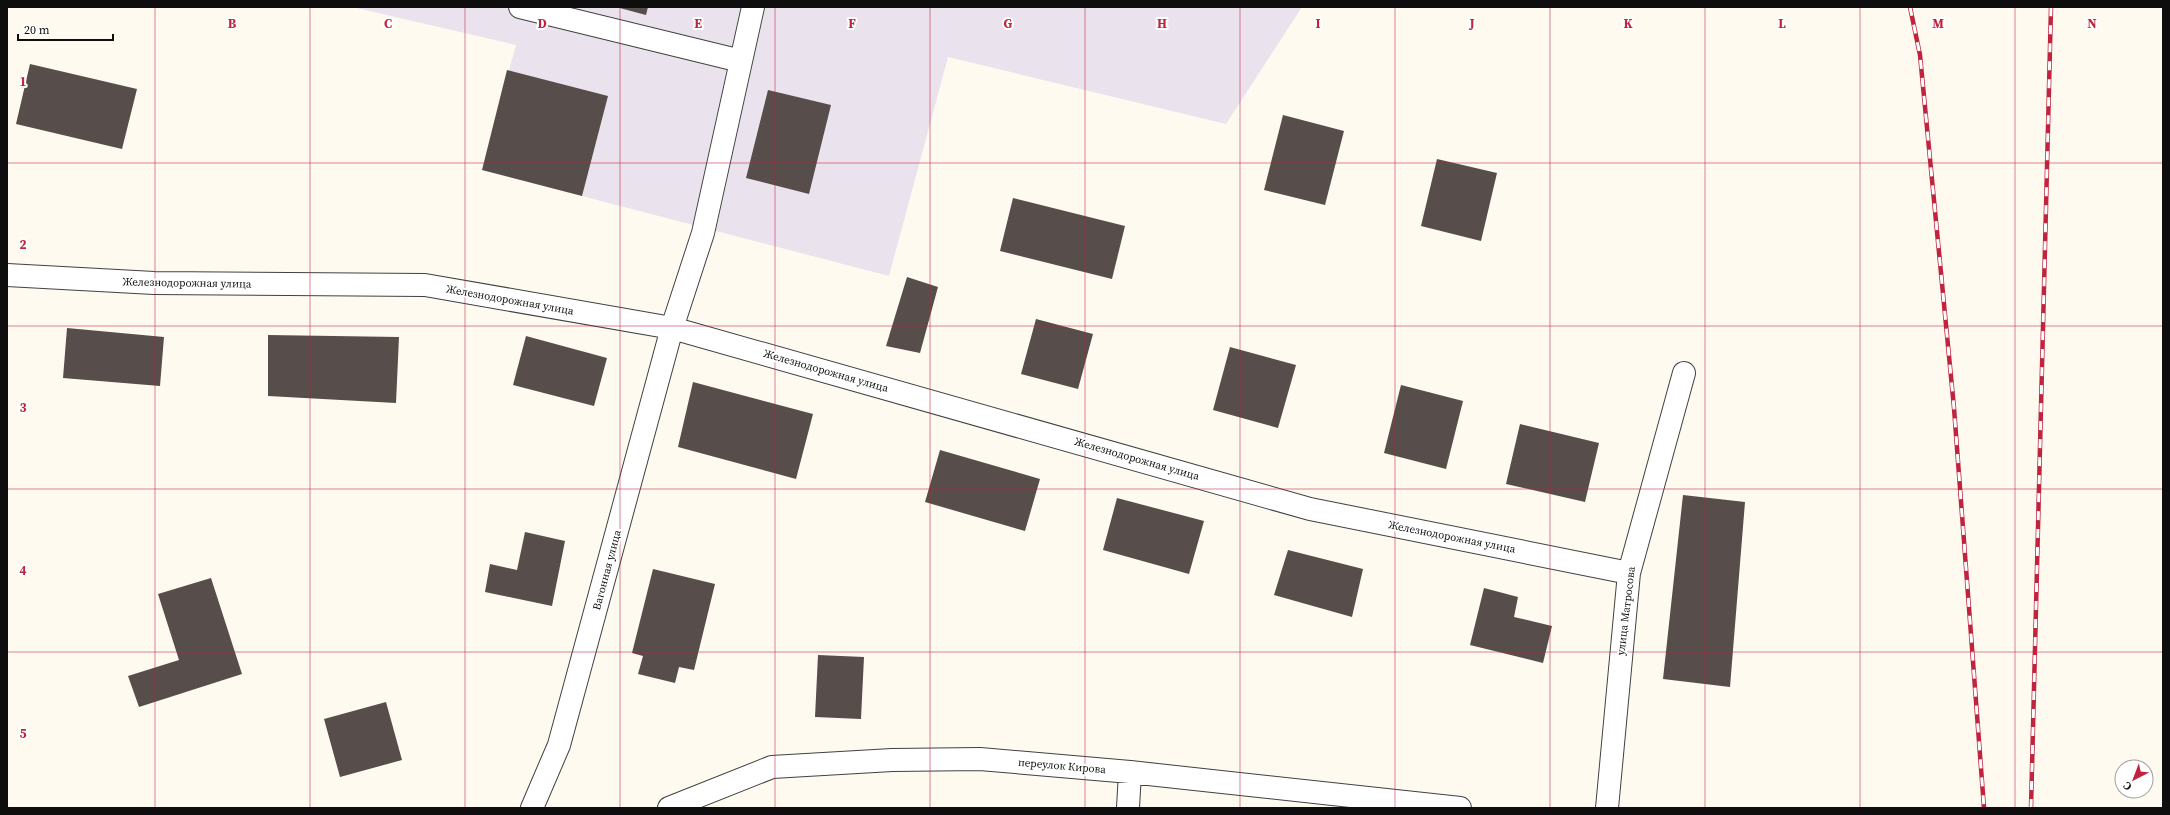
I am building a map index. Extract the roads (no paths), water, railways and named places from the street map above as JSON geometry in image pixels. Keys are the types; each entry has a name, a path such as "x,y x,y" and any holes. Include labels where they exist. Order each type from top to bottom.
{"street":[{"path":"520,7 741,61"},
{"name":"Вагонная улица","path":"532,808 559,745 672,328 703,233 753,7"},
{"name":"Железнодорожная улица","path":"7,275 154,283 425,285 672,328 1310,508 1628,573"},
{"name":"улица Матросова","path":"1607,808 1628,573 1684,373"},
{"name":"переулок Кирова","path":"669,808 772,767 892,760 980,759 1130,772 1460,808"},
{"path":"1128,808 1130,772"}],"railway":[{"path":"1910,7 1920,55 1954,408 1984,808"},
{"path":"2031,808 2051,7"}]}
